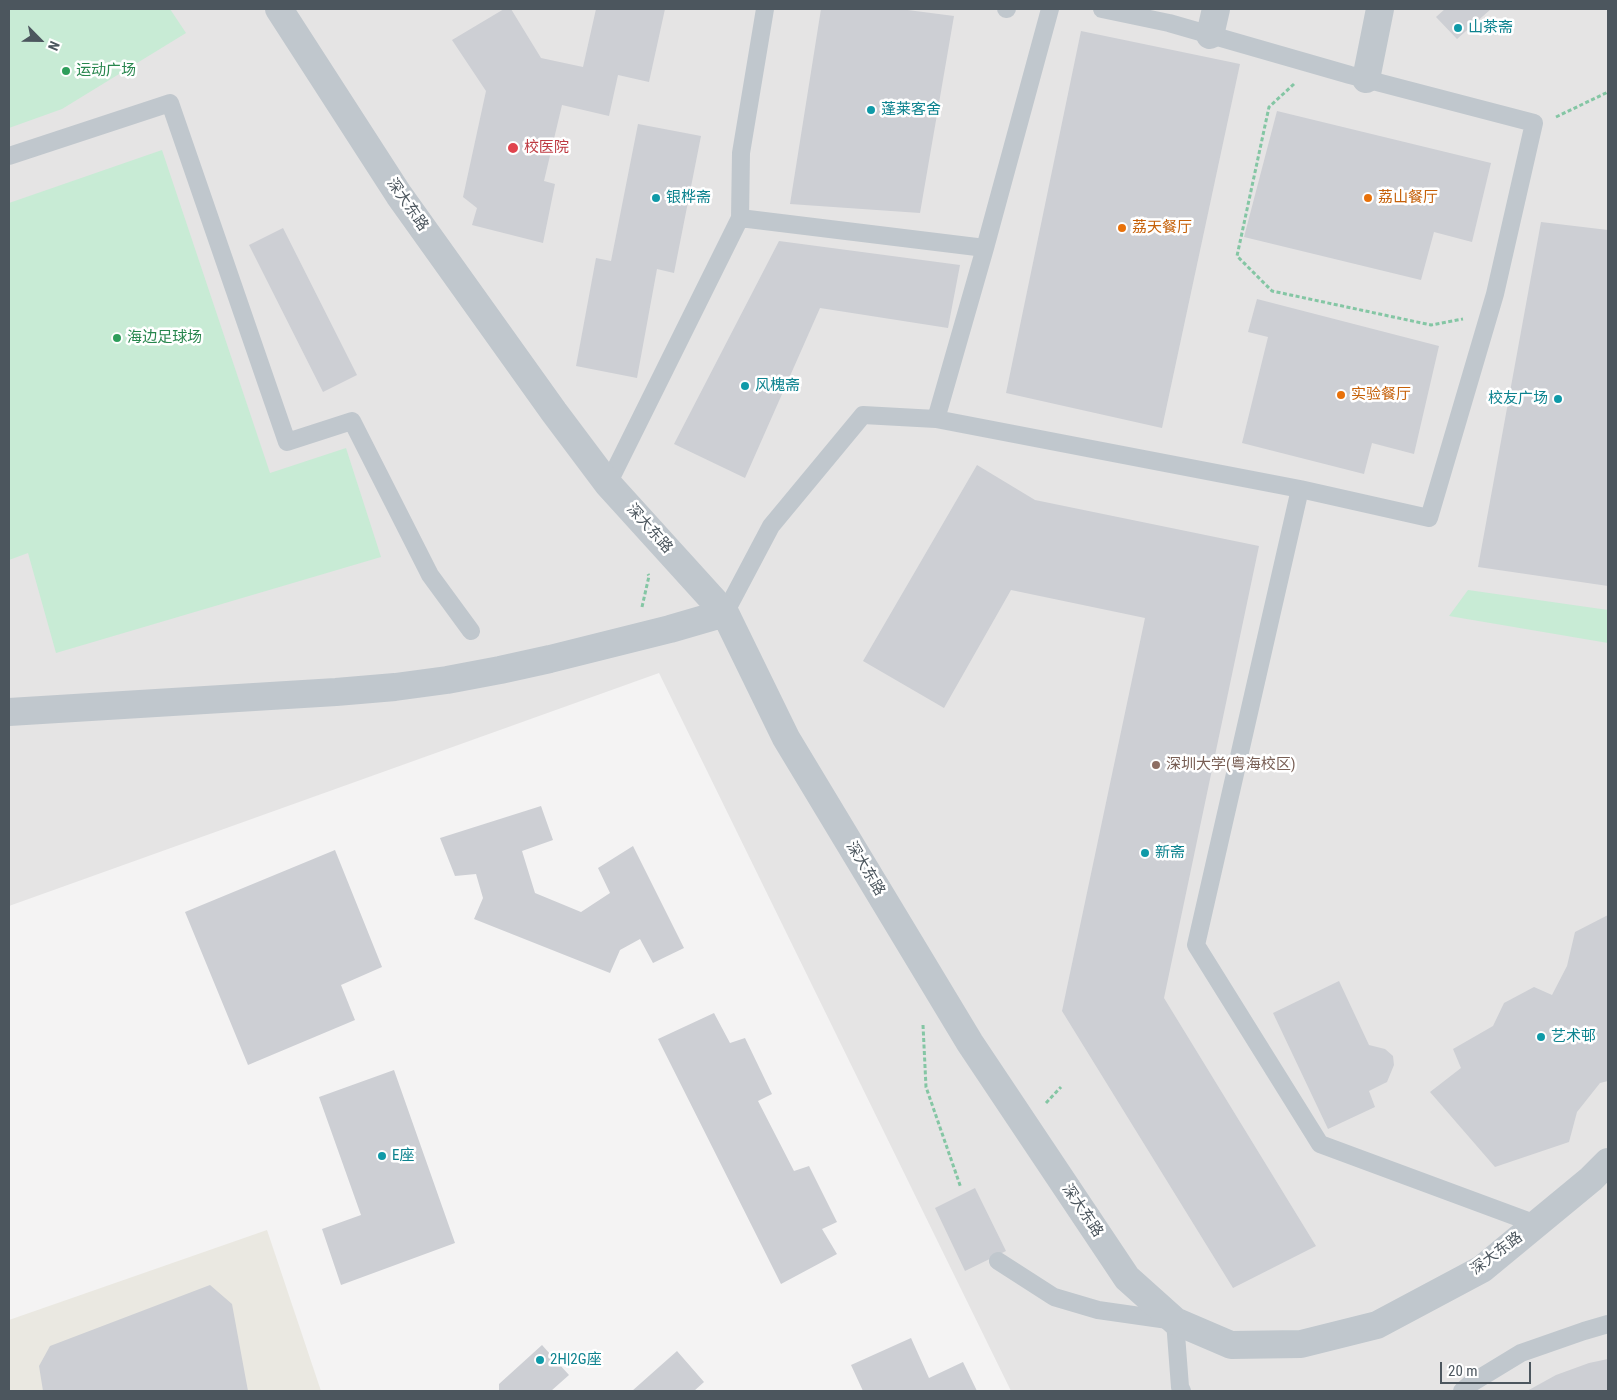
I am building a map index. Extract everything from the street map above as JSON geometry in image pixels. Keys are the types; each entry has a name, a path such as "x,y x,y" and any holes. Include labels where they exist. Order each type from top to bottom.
{"street":[{"name":"深大东路","path":"278,9 399,195 554,412 608,484 725,612 786,738 970,1043 1127,1278 1175,1321 1231,1345 1301,1344 1377,1325 1482,1269 1591,1179 1608,1162"},
{"path":"1210,35 1216,9"},
{"path":"1366,80 1380,9"},
{"path":"9,712 395,687 447,680 500,670 670,629 725,612"}],"lane":[{"path":"608,484 740,218 741,153 766,9"},
{"path":"936,419 1050,9"},
{"path":"725,612 771,526 863,415 936,419 1300,489 1429,518 1497,284 1534,123 1366,80 1169,23 1102,9"},
{"path":"9,156 170,103 287,442 352,420 430,575 471,631"},
{"path":"740,218 985,248"},
{"path":"1300,489 1196,945 1320,1144 1536,1224"},
{"path":"998,1261 1054,1297 1098,1310 1175,1321 1180,1387 1182,1391"},
{"path":"1462,1391 1470,1384 1522,1353 1584,1330 1608,1324"}],"path":[{"path":"1314,65 1269,107 1237,256 1272,291 1431,325 1488,314"},
{"path":"1534,123 1558,117 1608,92"},
{"path":"923,1019 926,1087 961,1188"}],"shaded area":[{"name":"深圳大学(粤海校区)","path":"9,9 1608,9 1608,1391 1011,1391 659,673 9,906"},
{"path":"267,1230 321,1391 9,1391 9,1320"}],"green space":[{"name":"运动广场","path":"9,9 170,9 186,33 62,109 9,128"},
{"name":"海边足球场","path":"162,150 270,473 346,448 381,557 56,653 28,553 9,560 9,203"},
{"path":"1468,590 1608,610 1608,643 1449,616"}],"building":[{"name":"校医院","path":"504,9 511,9 541,58 583,67 596,9 665,9 649,82 618,75 609,116 562,105 544,181 555,184 543,243 472,225 477,208 463,197 486,91 452,40"},
{"name":"蓬莱客舍","path":"821,9 900,9 954,16 920,213 790,204"},
{"name":"山茶斋","path":"1445,9 1491,9 1457,39 1436,17"},
{"name":"荔天餐厅","path":"1081,31 1240,64 1162,428 1006,393"},
{"name":"荔山餐厅","path":"1277,111 1491,163 1472,242 1434,232 1421,280 1244,237"},
{"path":"638,124 701,136 674,273 657,269 637,378 576,366 596,258 611,261"},
{"name":"校友广场","path":"1541,222 1608,230 1608,586 1478,567"},
{"path":"283,228 357,375 323,392 249,245"},
{"name":"风槐斋","path":"779,241 960,265 948,328 820,308 745,478 674,444"},
{"name":"实验餐厅","path":"1257,299 1439,346 1414,454 1372,443 1364,474 1242,443 1268,337 1248,332"},
{"name":"新斋","path":"977,465 1035,500 1259,546 1164,998 1316,1246 1233,1288 1062,1011 1145,618 1011,590 944,708 863,661"},
{"path":"541,806 553,840 522,851 535,893 581,912 610,893 598,868 633,846 684,948 653,963 640,939 620,950 610,973 474,919 483,898 476,874 455,876 440,838"},
{"path":"335,850 382,967 341,985 355,1020 248,1065 185,912"},
{"name":"艺术邨","path":"1608,915 1608,1081 1600,1083 1577,1112 1569,1142 1495,1167 1430,1092 1461,1068 1453,1049 1493,1026 1504,1003 1534,987 1552,995 1567,966 1575,932"},
{"path":"1339,981 1369,1045 1385,1049 1393,1056 1394,1065 1387,1082 1369,1091 1375,1107 1328,1129 1273,1013"},
{"path":"714,1013 730,1043 745,1038 772,1094 758,1101 794,1171 809,1166 837,1222 822,1229 837,1254 781,1284 658,1039"},
{"name":"E座","path":"394,1070 455,1243 341,1285 322,1229 361,1215 319,1097"},
{"path":"975,1188 1006,1251 965,1271 935,1208"},
{"path":"210,1285 232,1304 248,1391 43,1391 39,1366 50,1346"},
{"path":"911,1338 929,1378 963,1362 977,1391 863,1391 851,1365"},
{"name":"2H|2G座","path":"542,1345 569,1375 551,1391 499,1391 499,1384"},
{"name":"2H|2G座","path":"677,1351 704,1382 694,1391 632,1391"},
{"path":"1608,1359 1608,1391 1527,1391 1556,1375 1589,1363"}],"place":[{"name":"山茶斋","path":"1458,28"},
{"name":"运动广场","path":"66,71"},
{"name":"蓬莱客舍","path":"871,110"},
{"name":"校医院","path":"513,148"},
{"name":"银桦斋","path":"656,198"},
{"name":"荔山餐厅","path":"1368,198"},
{"name":"荔天餐厅","path":"1122,228"},
{"name":"海边足球场","path":"117,338"},
{"name":"风槐斋","path":"745,386"},
{"name":"实验餐厅","path":"1341,395"},
{"name":"校友广场","path":"1558,399"},
{"name":"深圳大学(粤海校区)","path":"1156,765"},
{"name":"新斋","path":"1145,853"},
{"name":"艺术邨","path":"1541,1037"},
{"name":"E座","path":"382,1156"},
{"name":"2H|2G座","path":"540,1360"}]}
